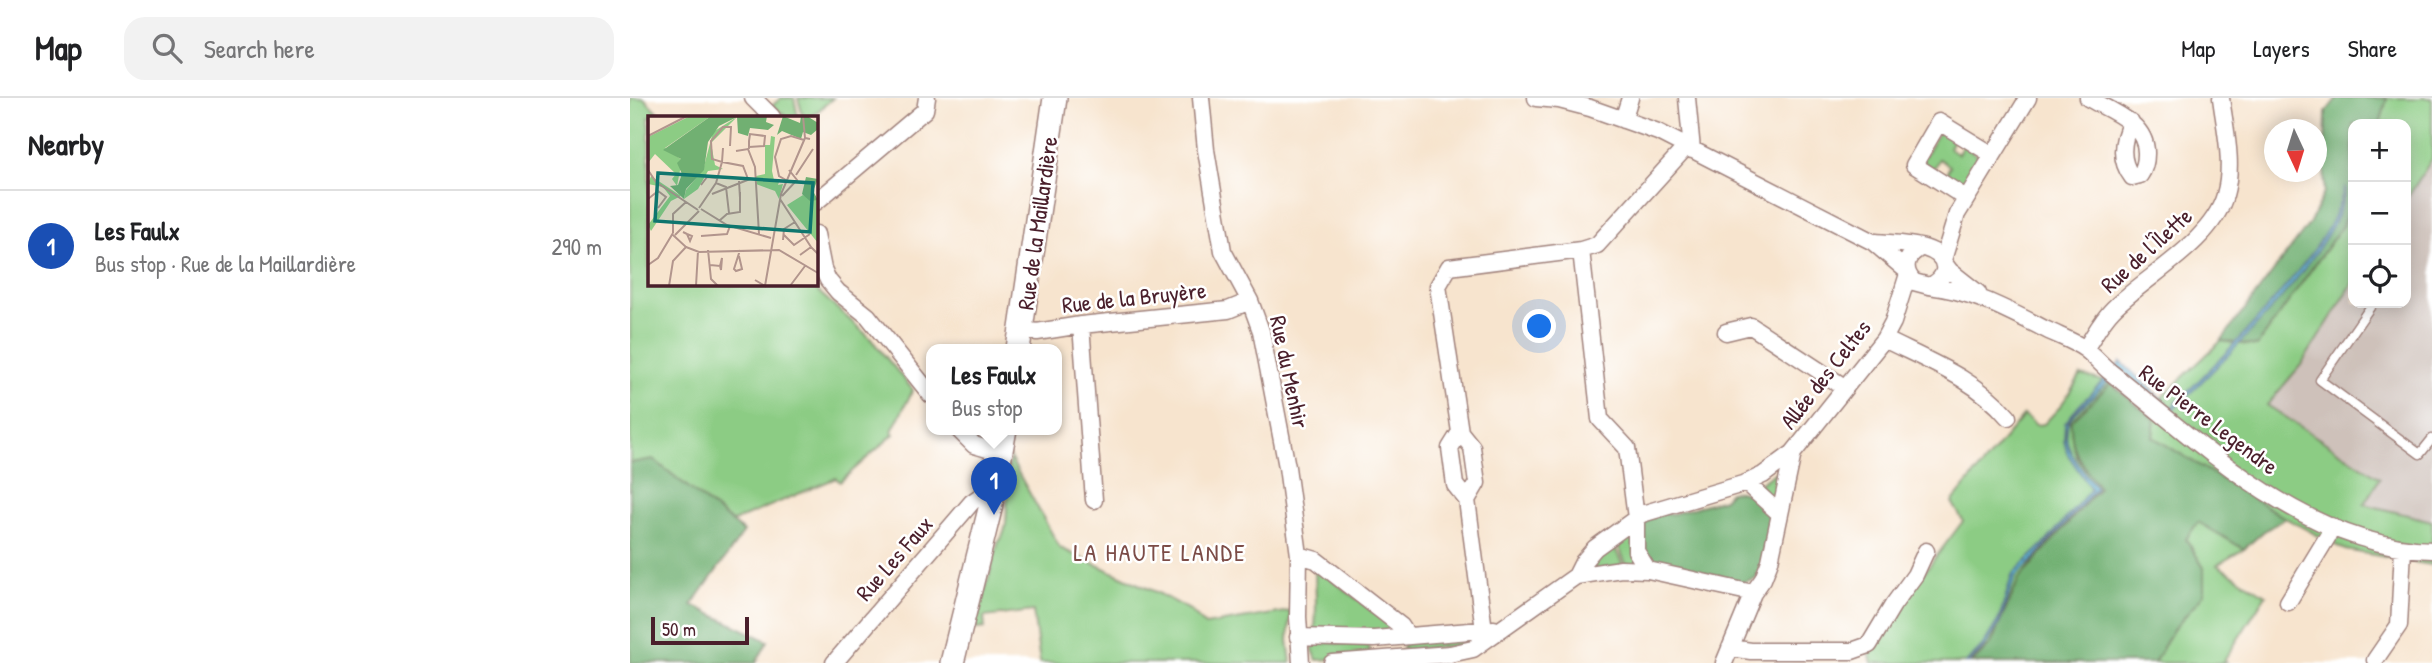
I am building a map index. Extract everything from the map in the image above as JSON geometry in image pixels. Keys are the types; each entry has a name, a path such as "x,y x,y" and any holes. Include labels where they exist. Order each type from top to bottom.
{"street":[{"path":"753,98 768,116"},
{"path":"817,201 925,110 927,98"},
{"name":"Rue de la Maillardière","path":"1020,340 1055,98"},
{"name":"Rue du Menhir","path":"1200,98 1223,251 1250,301 1263,338 1287,467 1299,555 1298,637 1301,663"},
{"path":"1536,98 1559,99 1658,132 1873,242 1907,272 1914,282 1986,299"},
{"path":"1623,120 1630,98"},
{"path":"1467,499 1477,483 1472,447 1460,432 1438,286 1448,267 1581,250 1597,244 1689,148 1687,98"},
{"path":"1926,286 1943,275 1957,214 2028,98"},
{"path":"2088,98 2131,122"},
{"name":"Rue de l'Îlette","path":"2085,349 2112,310 2173,261 2210,225 2225,196 2229,164 2221,98"},
{"path":"1966,198 1914,165 1939,122 1993,155"},
{"path":"1907,272 1906,265 1911,254 1922,248 1957,214"},
{"path":"817,239 828,280 838,292 868,316 926,390"},
{"path":"1873,242 1933,249 1958,278 1986,299"},
{"path":"1581,250 1600,419 1628,448 1636,518 1636,551 1648,570"},
{"name":"Allée des Celtes","path":"1332,663 1450,654 1474,649 1576,576 1595,548 1642,514 1746,483 1763,475 1793,453 1884,340 1893,322 1907,272"},
{"name":"Allée des Celtes","path":"1893,322 1926,286"},
{"name":"Rue Pierre Legendre","path":"1986,299 2085,349 2245,479 2300,510 2331,526 2403,549 2432,550"},
{"name":"Rue de la Bruyère","path":"1020,340 1037,331 1228,310 1250,301"},
{"path":"1081,325 1094,500"},
{"path":"1726,332 1751,326 1844,387"},
{"path":"1884,340 1958,375 1994,400 2008,417"},
{"path":"1460,432 1450,448 1455,485 1467,499 1484,630"},
{"path":"964,435 974,445 1001,453"},
{"path":"952,663 993,494 1004,435"},
{"name":"Allée des Celtes","path":"1576,576 1625,569 1648,570 1753,593 1763,579 1770,561 1793,453"},
{"path":"1746,483 1779,513"},
{"name":"Rue Les Faux","path":"834,663 979,495 993,494"},
{"path":"2288,602 2328,536 2331,526"},
{"path":"2375,660 2399,625 2403,549"},
{"path":"1727,656 1763,651 1852,651 1865,648 1915,575 1926,551"},
{"path":"1299,555 1317,560 1401,626 1402,636"},
{"path":"1727,656 1753,593"},
{"path":"1298,637 1374,639 1504,628"}],"lane":[{"path":"2370,308 2320,380 2420,454 2432,439"},
{"path":"1374,639 1388,660 1402,636"}],"shaded area":[{"path":"2432,159 2432,521 2363,504 2379,479 2267,405 2301,365 2348,291 2348,308 2411,308 2411,192"}],"green space":[{"path":"630,98 644,98 661,116 648,116 648,285 811,285 870,338 913,390 892,431 894,434 840,482 836,478 732,522 653,460 630,463"},
{"path":"781,98 794,98 798,116 786,116 772,106"},
{"path":"798,98 833,98 812,116 803,116"},
{"path":"2337,98 2387,98 2381,119 2348,119 2348,211 2342,226 2257,346 2221,341 2309,224 2324,193 2324,182 2327,182 2326,112"},
{"path":"2387,98 2432,98 2432,159 2411,192 2411,119 2381,119"},
{"path":"1940,130 1954,138 1949,148 1958,154 1963,145 1981,158 1964,186 1945,176 1950,166 1939,159 1934,169 1921,162"},
{"path":"2348,211 2348,291 2301,365 2267,405 2380,478 2364,504 2432,521 2432,565 2345,550 2285,518 2153,437 2146,412 2221,341 2257,346 2342,226"},
{"path":"2081,375 2111,383 2071,421 2076,456 2099,488 2019,579 1991,644 1972,663 1872,663 1869,651 1889,619 1963,521 1952,502 2024,415 2036,425 2044,424 2060,407"},
{"path":"2111,383 2155,420 2153,437 2285,518 2263,532 2244,549 2198,522 2186,539 2204,568 2204,594 2173,630 2154,663 1972,663 1991,644 2019,579 2099,488 2075,449 2071,421"},
{"path":"1010,458 1060,548 1158,593 1190,610 1205,625 1291,611 1288,640 1291,663 1040,663 1033,611 984,617 985,628 975,629 998,543 1005,531 1009,489 1005,487"},
{"path":"653,459 744,532 692,605 768,641 756,663 630,663 630,463"},
{"path":"1782,468 1778,499 1771,500 1759,484"},
{"path":"1739,491 1756,498 1774,520 1769,524 1762,563 1756,578 1741,583 1726,583 1720,576 1666,566 1653,568 1644,559 1641,528 1649,519 1663,512 1672,514 1724,499 1730,492"},
{"path":"2198,521 2244,549 2217,565 2266,595 2224,661 2226,663 2154,663 2204,568 2186,539"},
{"path":"1630,530 1639,566 1627,566 1615,539"},
{"path":"1612,541 1623,566 1592,570 1588,563"},
{"path":"1315,567 1396,629 1396,633 1314,633"},
{"path":"1468,637 1476,639 1476,644 1402,650 1404,643"},
{"path":"1313,642 1368,645 1370,653 1365,657 1317,660"}],"water":[{"path":"2345,187 2339,212 2323,242 2301,273 2246,337 2172,411 2170,409 2168,413 2121,369 2071,417 2066,436 2068,446 2096,488 2015,577 2000,622 1985,647 1966,663 1982,647 1999,619 2012,575 2047,541 2091,489 2067,453 2064,440 2065,423 2121,362 2171,408 2237,341 2297,273 2333,219"}],"place":[{"name":"Les Faulx","path":"994,515"}],"district":[{"name":"LA HAUTE LANDE","path":"1160,552"}]}
